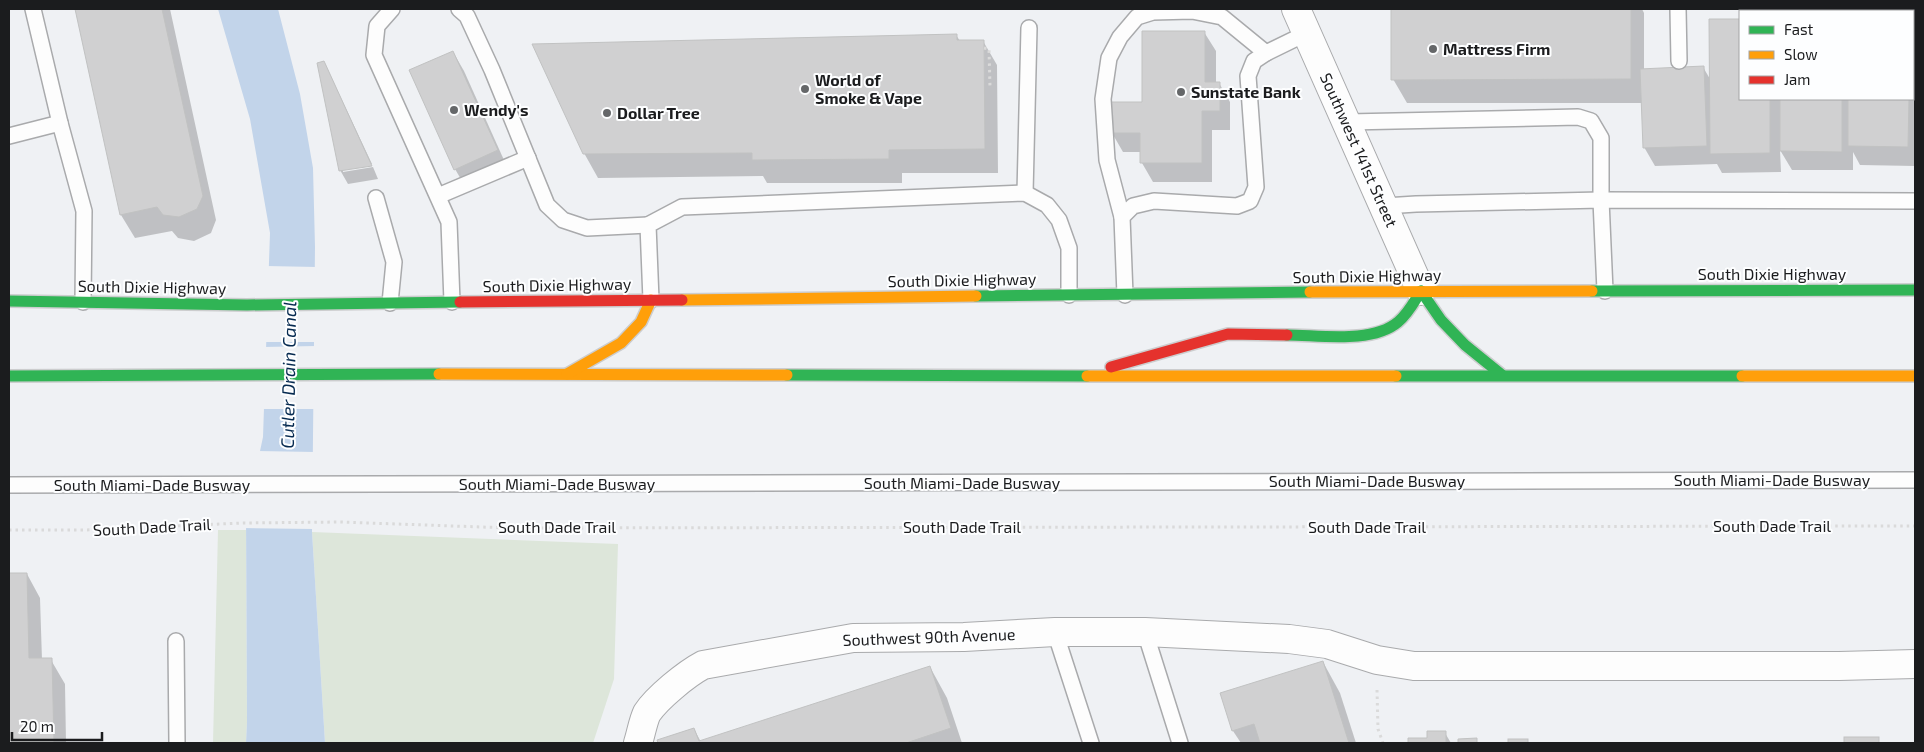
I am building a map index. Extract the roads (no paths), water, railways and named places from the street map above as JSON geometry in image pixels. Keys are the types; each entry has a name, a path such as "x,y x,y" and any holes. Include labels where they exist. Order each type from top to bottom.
{"highway":[{"name":"South Dixie Highway","path":"9,301 247,305 1069,295 1915,290"},
{"path":"1077,376 1228,334 1361,336 1379,333 1394,326 1407,315 1421,292 1441,320 1465,345 1502,375"},
{"path":"565,375 620,343 641,322 651,300"},
{"path":"9,376 336,374 1915,376"}],"street":[{"name":"Southwest 141st Street","path":"1302,21 1385,206 1421,292"},
{"name":"Southwest 90th Avenue","path":"638,743 647,714 670,690 688,675 709,663 853,638 964,637 1055,632 1145,632 1289,638 1327,644 1377,660 1414,666 1848,666 1915,664"}],"lane":[{"path":"33,9 60,123 84,211 83,302"},
{"path":"392,9 377,26 374,55 449,222 452,302"},
{"path":"459,9 467,16 492,70 547,205 563,220 587,228 648,225 682,207 1025,193 1047,205 1059,220 1069,248 1069,295"},
{"path":"1678,9 1680,62"},
{"path":"1124,295 1122,217 1107,160 1103,99 1109,58 1120,37 1137,17 1153,12 1192,11 1222,17 1266,52"},
{"path":"1122,217 1133,206 1154,201 1236,206 1250,201 1256,187 1248,76 1254,61 1302,21"},
{"path":"1025,193 1029,28"},
{"path":"1348,122 1578,117 1591,122 1601,138 1601,200 1605,291"},
{"path":"9,136 60,123"},
{"path":"438,196 528,158"},
{"path":"376,198 394,262 390,303"},
{"path":"1385,206 1601,200 1915,201"},
{"path":"648,225 651,300"},
{"name":"South Miami-Dade Busway","path":"9,485 1915,480"},
{"path":"1055,632 1091,743"},
{"path":"1145,632 1180,743"},
{"path":"176,641 177,743"}],"water":[{"name":"Cutler Drain Canal","path":"218,9 278,9 300,94 313,168 315,247 312,532 325,743 246,743 246,517 263,437 270,233 250,119"}],"place":[{"name":"Mattress Firm","path":"1433,49"},
{"name":"World of Smoke & Vape","path":"805,89"},
{"name":"Sunstate Bank","path":"1181,92"},
{"name":"Wendy's","path":"454,110"},
{"name":"Dollar Tree","path":"607,113"}]}
